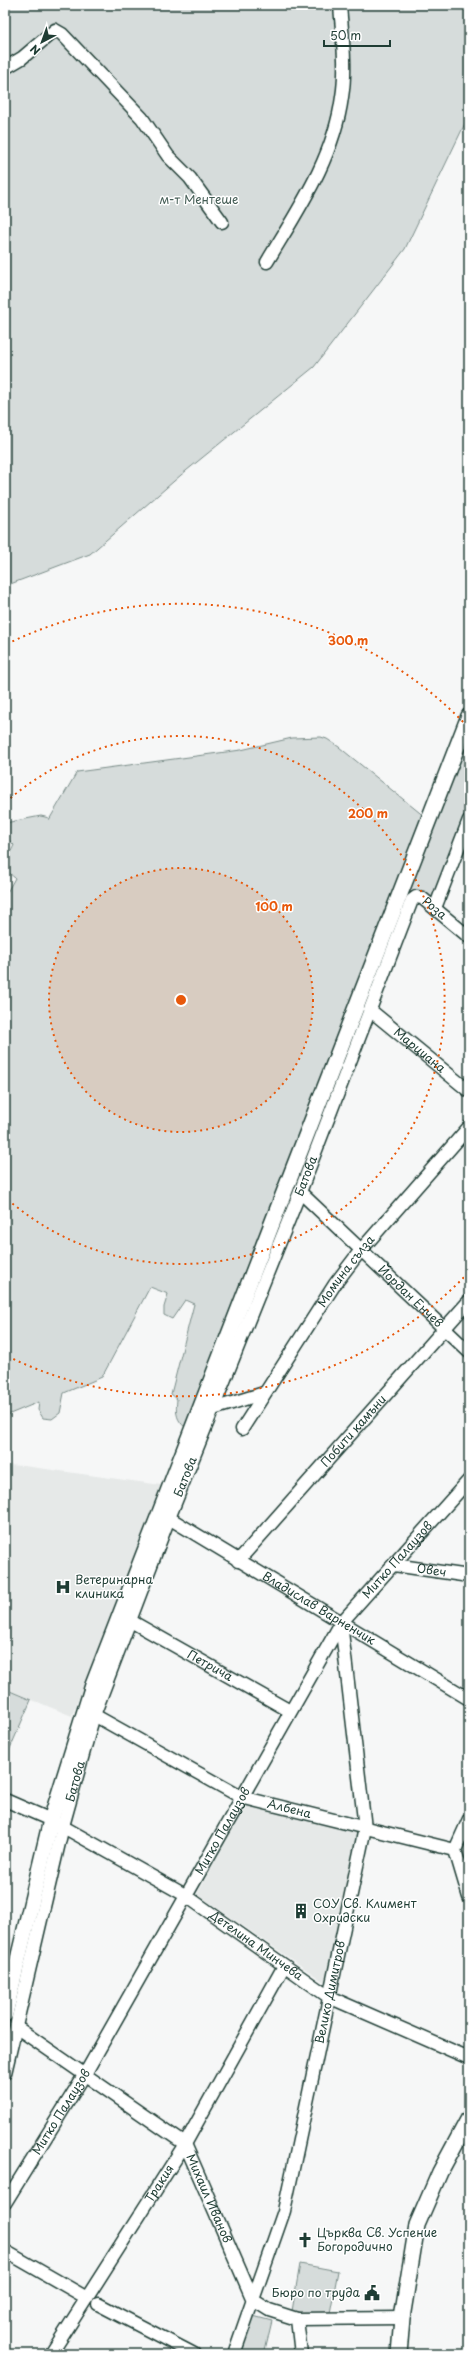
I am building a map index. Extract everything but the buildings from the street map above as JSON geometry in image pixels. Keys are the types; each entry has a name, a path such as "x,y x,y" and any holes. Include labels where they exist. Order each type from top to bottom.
{"main road":[{"path":"6,2004 57,1823 93,1685 469,716"},
{"path":"399,2354 402,2318 417,2224 440,2172 469,2118"}],"street":[{"path":"267,262 310,190 330,145 343,96 340,5"},
{"path":"5,68 22,58 55,30 62,34 142,118 168,156 190,178 222,222"},
{"path":"435,908 469,821"},
{"name":"Батова","path":"5,2073 16,2027 57,1823 94,1715 169,1518 300,1192 412,900 416,897"},
{"name":"Роза","path":"416,897 422,898 469,937"},
{"name":"Марциана","path":"370,1010 469,1091"},
{"name":"Момина сълза","path":"242,1429 335,1284 361,1250 469,1128"},
{"name":"Йордан Енчев","path":"300,1192 469,1352"},
{"name":"Побити камъни","path":"238,1561 469,1301"},
{"path":"212,1409 264,1393"},
{"name":"Митко Палаузов","path":"5,2203 84,2074 341,1623 469,1480"},
{"name":"Владислав Варненчик","path":"169,1518 469,1699"},
{"name":"Овеч","path":"394,1565 469,1576"},
{"name":"Петрича","path":"130,1620 290,1711"},
{"name":"Велико Димитров","path":"234,2354 284,2211 365,1828 341,1623"},
{"name":"Албена","path":"94,1715 241,1797 455,1850"},
{"name":"Детелина Минчева","path":"5,1800 57,1823 185,1895 329,1997 469,2058"},
{"path":"469,1819 455,1850 469,1897"},
{"name":"Тракия","path":"51,2354 185,2144 284,1966"},
{"name":"Михаил Иванов","path":"16,2027 185,2144 253,2300"},
{"path":"5,2251 87,2298"},
{"path":"253,2300 269,2310 298,2319 402,2318"},
{"path":"98,2304 194,2354"},
{"path":"298,2319 301,2354"}],"shaded area":[{"name":"Ветеринарна клиника","path":"5,1465 24,1466 161,1485 72,1716 5,1689"},
{"path":"247,1804 359,1831 327,1984 197,1894"}],"green space":[{"name":"м-т Ментeше","path":"5,5 469,5 469,115 405,249 314,367 181,475 90,554 5,586"},
{"path":"469,726 469,820 435,908 416,897 94,1715 5,2073 5,2044 58,1818 91,1699"},
{"path":"321,737 339,747 425,817 186,1428 182,1425 178,1418 177,1399 171,1394 194,1304 185,1300 172,1319 164,1315 164,1307 168,1294 150,1287 102,1377 64,1393 60,1413 52,1419 43,1418 38,1410 39,1402 5,1416 5,896 15,878 7,867 8,859 14,845 7,838 5,839 5,823 41,816 49,818 49,820 77,772 241,750 292,738"},
{"path":"5,1689 31,1700 5,1760"},
{"path":"300,2264 338,2271 330,2313 298,2313 292,2311"},
{"path":"253,2316 272,2321 264,2354 241,2352"}],"place":[{"name":"Ветеринарна клиника","path":"63,1587"},
{"name":"СОУ Св. Климент Охридски","path":"301,1911"},
{"name":"Църква Св. Успение Богородично","path":"305,2240"},
{"name":"Бюро по труда","path":"372,2293"}]}
